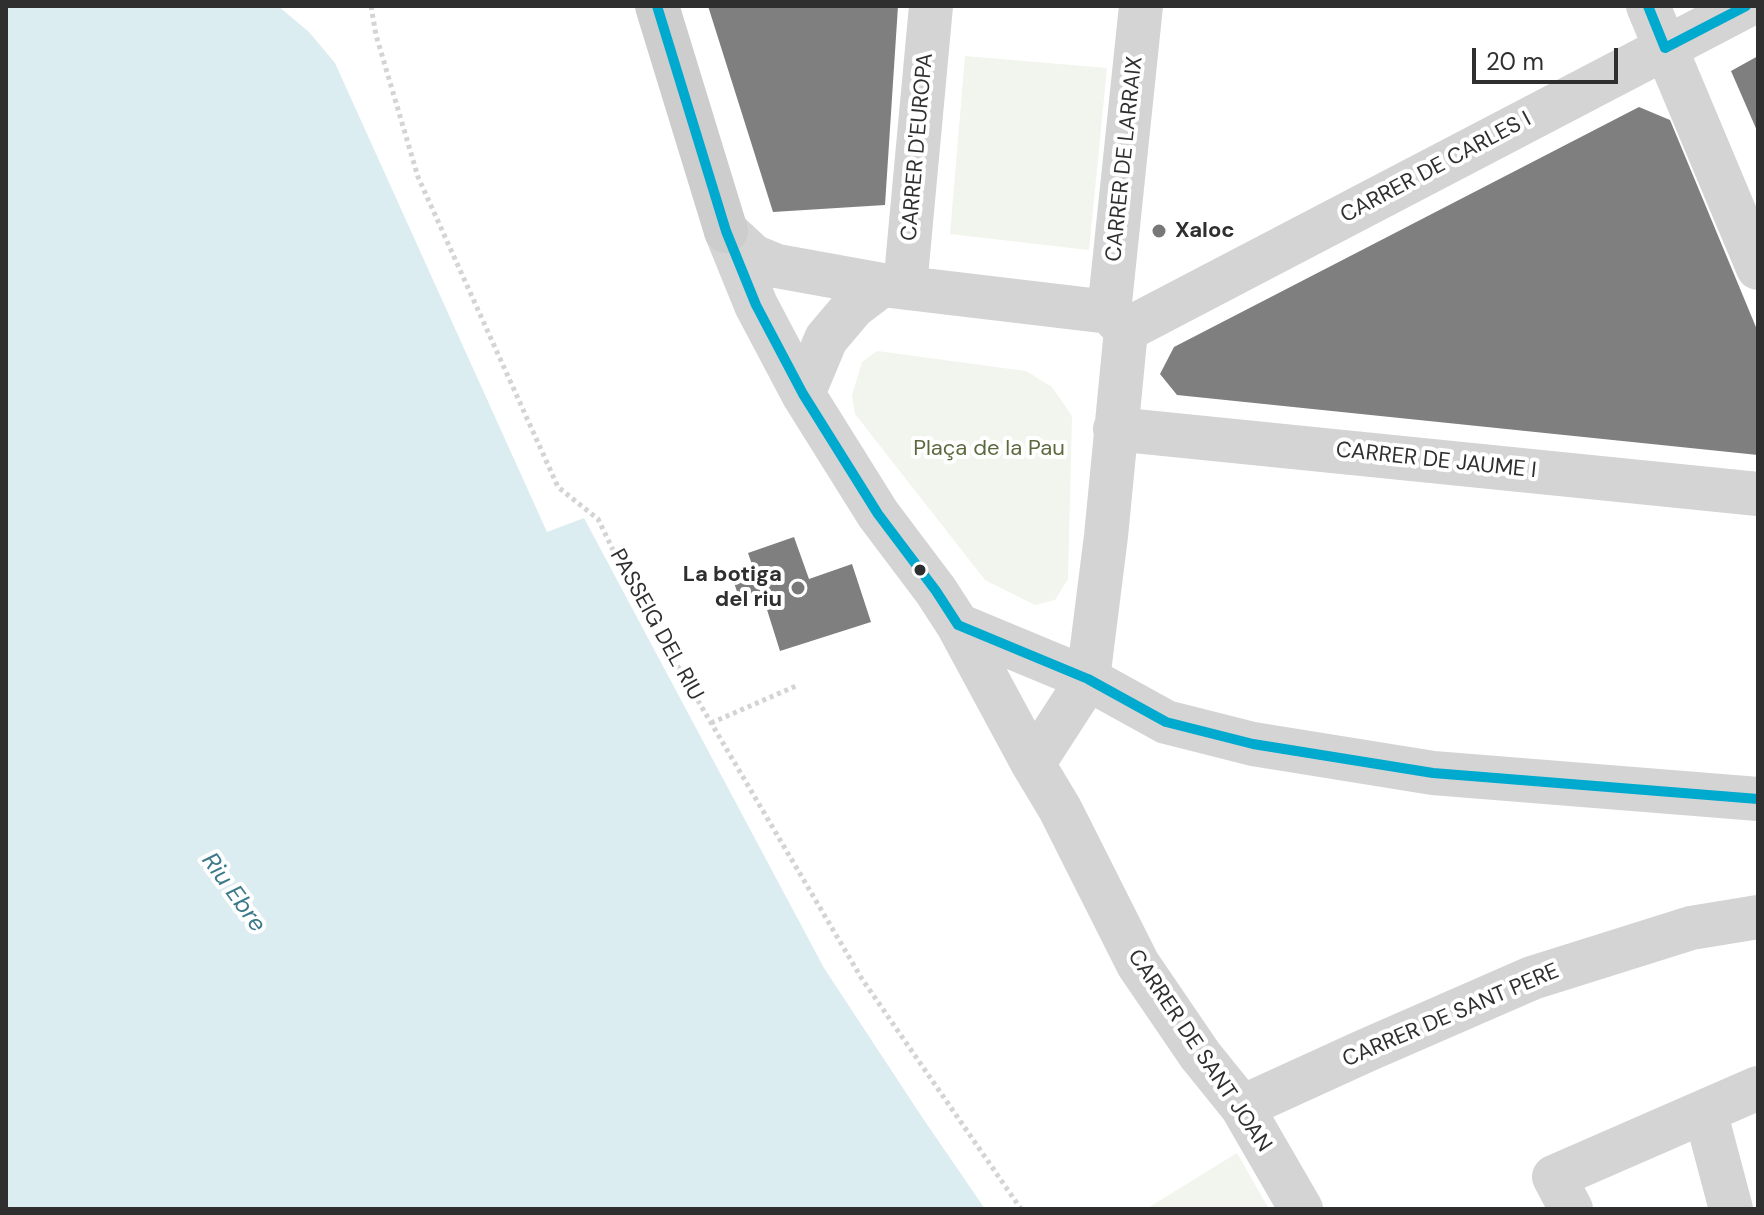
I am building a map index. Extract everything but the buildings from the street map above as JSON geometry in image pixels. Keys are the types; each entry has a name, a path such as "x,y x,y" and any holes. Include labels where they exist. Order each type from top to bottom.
{"street":[{"path":"657,6 726,231 756,305 803,394 878,514 958,625 1033,764 1088,679 1106,536 1115,429 1118,321 777,266 753,256 726,231"},
{"name":"CARRER D'EUROPA","path":"894,286 931,6"},
{"name":"CARRER DE LARRAIX","path":"1118,321 1141,6"},
{"path":"1648,6 1758,268"},
{"name":"CARRER DE CARLES I","path":"1118,321 1746,6"},
{"path":"803,394 826,339 853,307 894,286"},
{"name":"CARRER DE JAUME I","path":"1115,429 1758,494"},
{"path":"958,625 1088,679 1166,722 1253,744 1433,773 1758,799"},
{"name":"CARRER DE SANT JOAN","path":"1033,764 1060,809 1138,964 1200,1055 1242,1107 1301,1209"},
{"name":"CARRER DE SANT PERE","path":"1242,1107 1532,978 1691,928 1758,917"},
{"path":"1571,1209 1554,1177 1758,1088"},
{"path":"1705,1111 1731,1209"}],"path":[{"name":"PASSEIG DEL RIU","path":"371,6 376,35 418,177 558,487 598,519 631,587 862,979 1021,1209"},
{"path":"711,723 796,686"}],"green space":[{"path":"965,56 1107,68 1089,250 950,234"},
{"name":"Plaça de la Pau","path":"877,351 1026,371 1052,387 1072,416 1068,579 1055,600 1035,605 985,580 855,414 852,395 862,362"},
{"path":"1237,1153 1269,1209 1146,1209"}],"water":[{"name":"Riu Ebre","path":"6,6 278,6 309,32 335,63 547,532 584,518 824,968 985,1209 6,1209"}],"transit line":[{"path":"657,6 726,231 756,305 803,394 878,514 958,625 1088,679 1166,722 1253,744 1433,773 1758,799"},
{"path":"1648,6 1665,48 1746,6"}],"place":[{"name":"Xaloc","path":"1159,231"},
{"name":"La botiga del riu","path":"798,588"}]}
